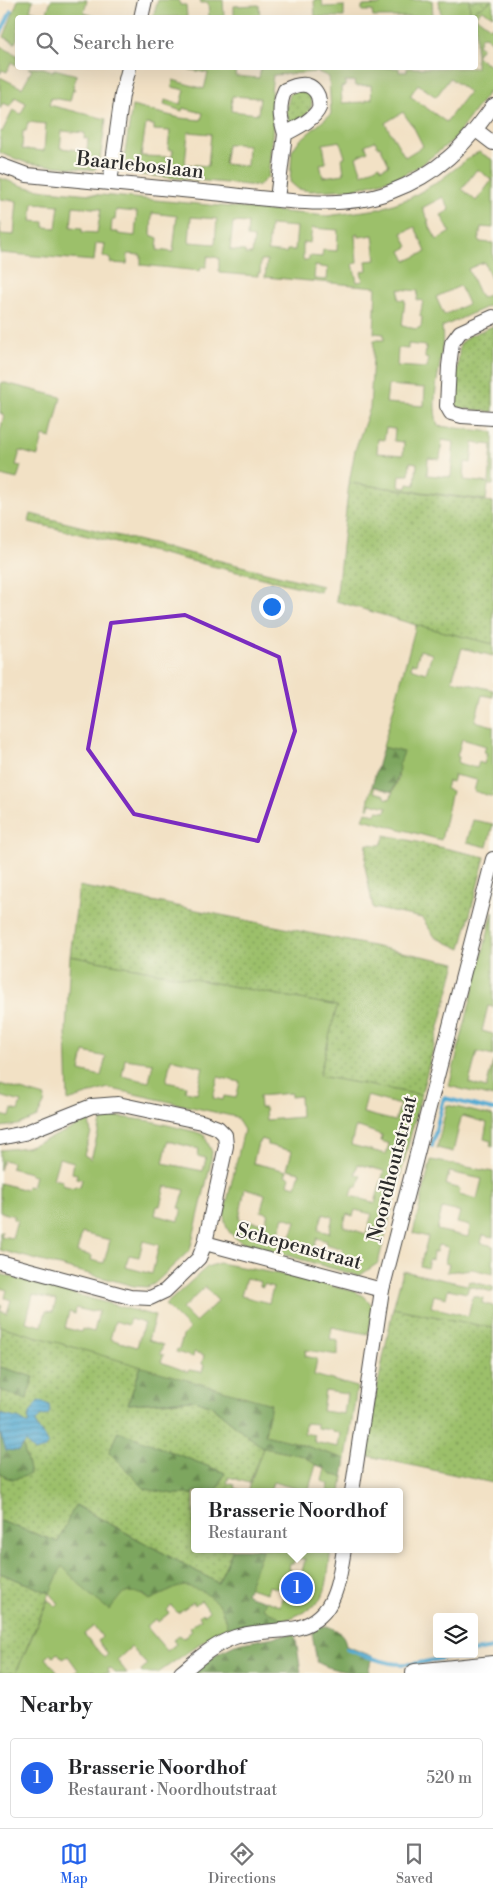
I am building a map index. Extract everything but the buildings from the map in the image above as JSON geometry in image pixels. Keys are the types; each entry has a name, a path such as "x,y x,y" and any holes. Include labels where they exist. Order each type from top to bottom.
{"street":[{"path":"142,15 145,0"},
{"path":"110,183 122,95 128,70"},
{"name":"Baarleboslaan","path":"0,165 27,175 277,199 328,202 360,200 388,193 411,184 434,171 460,148 493,106"},
{"path":"476,130 493,143"},
{"path":"277,199 285,134"},
{"path":"493,317 460,332 452,343 447,406 451,413 462,416 493,418"},
{"name":"Noordhoutstraat","path":"353,1488 382,1290 493,860"},
{"name":"Schepenstraat","path":"0,1138 24,1134 92,1106 118,1104 202,1122 218,1128 225,1135 226,1146 205,1243 199,1258 165,1291 150,1298 130,1297 0,1262"},
{"name":"Schepenstraat","path":"205,1243 382,1290"},
{"path":"180,1673 222,1642 263,1631 304,1626 317,1619 328,1608 335,1597 343,1553"},
{"path":"415,1673 493,1665"}],"highlighted area":[{"path":"185,615 279,657 295,731 258,841 134,814 88,749 111,623"}],"green space":[{"path":"18,0 33,0 30,10 46,15 15,15 15,43 4,37"},
{"path":"51,0 87,0 84,13 91,15 58,15 46,15"},
{"path":"158,0 179,0 180,5 186,5 187,15 154,15"},
{"path":"200,0 223,0 224,15 209,15 208,3 201,3"},
{"path":"314,0 322,0 323,7 344,6 344,15 315,15"},
{"path":"380,0 432,0 433,15 373,15 372,11 362,11 362,6 380,5"},
{"path":"439,0 469,0 470,13 493,0 493,16 482,10 476,15 441,15"},
{"path":"469,0 493,0 470,14"},
{"path":"259,5 260,15 234,15 234,6"},
{"path":"478,18 491,28 493,25 493,42 485,36 481,37 478,45"},
{"path":"478,45 482,47 478,53"},
{"path":"0,46 15,54 15,64 11,62 7,72 2,70 0,74"},
{"path":"478,57 493,68 493,86 453,140 421,165 401,176 355,189 310,191 298,189 290,182 292,151 298,142 331,114 329,77 318,72 273,75 271,90 273,126 268,177 258,186 132,174 123,167 132,106 180,118 201,120 203,113 183,108 182,111 164,105 165,100 181,104 185,90 172,87 173,80 204,89 208,73 191,70 236,70 235,76 259,78 261,70 399,70 399,72 407,72 407,70 478,70","holes":["450,78 469,92 446,122 410,96 418,84 436,97","345,81 354,81 355,86 371,85 372,99 366,100 366,102 342,103 341,87 345,86","232,96 260,98 258,114 231,111","403,112 412,124 423,146 405,157 385,123","146,124 154,125 154,130 170,131 168,149 173,150 172,157 141,156","188,132 211,134 208,166 185,164","340,141 345,157 342,158 344,174 323,177 320,164 326,163 323,144","375,141 378,147 380,146 389,165 381,169 380,165 362,174 356,157 368,151 365,145","227,145 248,145 247,166 224,164"]},
{"path":"32,70 49,70 54,72 54,70 58,70 77,75 73,87 75,90 73,89 70,101 51,98 49,105 106,119 99,166 93,170 27,163 0,153 0,131 2,132 13,110 21,114 26,103 15,97 10,106 3,103 0,109 0,77 22,88","holes":["28,122 46,124 44,151 22,149 23,131 26,131","62,131 85,133 84,138 88,139 87,151 60,148"]},
{"path":"298,89 309,93 312,104 308,113 290,127 286,110 290,94"},
{"path":"479,152 493,160 493,228 481,227 479,240 480,242 493,243 493,283 484,262 468,269 481,298 493,293 493,304 442,327 443,339 436,389 435,414 438,426 493,432 493,485 488,485 486,500 349,483 355,450 370,408 374,340 384,340 384,334 374,333 376,287 265,277 267,260 261,260 258,276 219,273 219,258 208,256 206,267 201,267 200,271 141,265 141,255 128,254 127,264 110,263 111,259 103,256 105,244 96,243 94,261 0,253 0,234 14,235 17,201 0,199 0,178 26,187 47,190 327,216 379,209 410,198 439,181","holes":["477,169 492,180 476,201 462,189","443,197 450,210 441,215 450,232 437,240 427,222 429,221 422,208","33,203 59,205 56,228 44,227 44,222 31,221","73,206 101,209 97,233 82,232 82,228 71,227","116,210 137,212 135,236 111,232 112,220 115,220","152,213 177,216 173,252 157,250 158,238 151,235","191,217 217,219 215,244 189,242","233,222 248,223 247,237 254,238 252,254 245,254 245,251 230,250","270,225 297,227 295,250 287,250 286,253 268,251","415,227 426,252 406,261 401,251 408,247 402,233","312,228 338,230 337,251 323,250 322,257 309,256 309,260 303,260 303,242 310,243","358,234 359,237 373,235 376,260 366,261 367,270 361,272 363,281 357,282 353,264 357,263 355,235","315,266 328,268 327,280 314,279","460,286 468,304 444,315 436,297","399,289 418,291 417,300 423,301 420,316 422,317 421,327 416,329 402,326 405,300 398,299","408,344 426,346 425,358 428,359 427,368 397,366 398,348 408,349","388,385 425,388 424,406 386,403","386,428 395,429 394,441 404,442 403,455 377,453 378,439 384,440","442,440 454,442 451,477 427,475 428,458 440,459","473,443 492,445 489,483 464,480 465,462 471,463","410,462 417,463 415,485 408,484 407,488 399,487 400,475 409,475"]},
{"path":"493,326 493,412 459,408 454,401 460,344 469,336"},
{"path":"1,382 61,397 51,438 43,436 38,456 20,451 16,465 21,466 17,479 0,475 0,432 4,415 0,413"},
{"path":"349,483 493,502 493,644 416,625 336,601"},
{"path":"31,514 322,586 320,592 29,522"},
{"path":"416,625 493,644 493,656 462,648 452,680 493,690 493,697 482,695 475,721 493,726 493,797 474,791 477,780 454,775 452,782 448,781 446,789 452,791 441,840 363,819 366,812 376,814 377,811 386,812 387,807 371,803 369,809 367,808 372,786 374,787 374,792 385,795 385,798 390,799 398,779 399,765 404,752 383,747","holes":["420,650 432,654 426,673 411,668 412,663 416,664","462,739 486,746 484,752 487,753 484,764 479,762 477,768 458,763 459,757 457,756"]},
{"path":"383,747 404,752 392,792 372,786"},
{"path":"473,820 493,824 487,847 467,842"},
{"path":"385,835 485,857 461,949 435,937 422,918 373,908 365,866 367,844 381,845"},
{"path":"79,886 456,963 421,1095 319,1076 337,1006 70,956"},
{"path":"493,912 493,1007 488,1006 482,1031 493,1034 493,1056 477,1052 469,1083 486,1088 493,1062 493,1097 449,1086"},
{"path":"70,956 337,1006 319,1076 421,1095 378,1263 359,1276 243,1243 229,1232 224,1214 244,1130 236,1117 108,1088 68,1101 66,1031","holes":["84,1052 106,1057 101,1076 80,1071","125,1059 153,1063 149,1082 122,1076","171,1059 203,1067 197,1093 185,1091 186,1086 166,1082","218,1077 240,1082 236,1098 224,1096 223,1100 213,1098","291,1093 291,1097 300,1096 301,1117 266,1120 265,1108 260,1108 259,1096","367,1096 400,1105 395,1121 363,1113","359,1127 382,1135 381,1141 389,1144 386,1154 351,1145 355,1128","261,1139 268,1141 268,1145 292,1151 287,1169 300,1172 296,1186 288,1184 290,1177 285,1175 287,1171 253,1163 258,1143","358,1164 384,1171 375,1203 351,1196 354,1186 358,1187 361,1175 355,1174","245,1188 265,1194 261,1211 268,1213 265,1224 239,1219","355,1210 372,1214 366,1234 343,1226 347,1214 353,1216","323,1214 333,1217 329,1233 318,1230","284,1217 296,1221 291,1237 279,1233","317,1238 327,1241 326,1244 343,1249 339,1262 312,1255"]},
{"path":"0,1084 45,1097 44,1104 37,1117 18,1125 0,1127 0,1115 10,1117 12,1109 18,1111 21,1102 0,1096"},
{"path":"447,1105 493,1116 493,1147 490,1146 491,1141 484,1139 487,1123 463,1116 453,1152 437,1148"},
{"path":"103,1115 151,1121 204,1135 212,1152 190,1250 154,1284 147,1287 134,1286 0,1250 0,1231 2,1232 1,1236 12,1238 17,1220 13,1219 14,1216 0,1212 0,1183 26,1190 27,1186 32,1187 35,1176 11,1168 12,1162 3,1160 0,1170 0,1150 26,1147 89,1121 91,1133 84,1155 91,1159","holes":["168,1141 199,1149 197,1156 206,1158 203,1171 163,1163","59,1158 74,1162 72,1173 77,1174 77,1178 82,1179 80,1187 75,1186 74,1188 62,1185 63,1181 53,1179","165,1186 185,1190 179,1208 182,1208 179,1221 155,1215 157,1206 160,1206","82,1233 110,1240 104,1263 91,1260 92,1256 77,1252","143,1241 159,1245 152,1274 125,1267 129,1255 139,1257"]},
{"path":"431,1160 493,1172 493,1237 483,1235 481,1243 493,1246 493,1274 472,1269 447,1272 449,1264 445,1263 448,1247 438,1245 436,1252 433,1252 432,1260 429,1259 427,1268 420,1266 428,1237 413,1233","holes":["449,1172 482,1179 477,1199 459,1195 460,1189 446,1185","442,1208 460,1212 457,1223 470,1226 468,1237 437,1230"]},
{"path":"219,1263 295,1277 353,1291 364,1296 371,1304 373,1311 368,1334 332,1327 330,1339 338,1341 338,1355 306,1350 305,1356 317,1359 314,1375 357,1387 346,1459 294,1442 265,1435 271,1404 0,1326 0,1311 7,1313 11,1300 5,1298 7,1290 0,1288 0,1274 155,1316 148,1340 163,1345 160,1354 164,1355 161,1362 188,1372 189,1370 202,1372 204,1355 194,1352 193,1357 176,1352 179,1349 183,1336 189,1329 165,1305 207,1267","holes":["246,1278 261,1282 260,1286 263,1287 264,1284 273,1287 269,1303 241,1296","205,1287 218,1301 195,1322 182,1309","33,1295 56,1300 53,1312 46,1311 42,1326 26,1322","76,1308 92,1312 93,1310 99,1311 94,1332 82,1329 81,1332 65,1328 69,1312 75,1314","130,1319 144,1323 137,1347 110,1339 115,1321 128,1325","325,1391 347,1394 344,1414 322,1411","305,1423 317,1424 317,1428 340,1433 338,1447 314,1442 315,1435 304,1433"]},
{"path":"403,1271 467,1285 469,1281 493,1287 493,1292 469,1286 467,1293 448,1289 446,1298 434,1295 431,1307 468,1316 473,1296 483,1298 482,1303 493,1306 493,1328 393,1308"},
{"path":"393,1308 493,1328 493,1483 364,1455"},
{"path":"0,1326 141,1366 128,1404 194,1400 210,1405 263,1448 249,1483 229,1477 227,1483 235,1485 234,1488 218,1488 225,1473 119,1432 109,1452 174,1494 191,1494 191,1553 231,1553 218,1583 76,1505 58,1542 0,1521 0,1472 6,1478 0,1417 0,1392 33,1377 0,1367"},
{"path":"141,1366 271,1404 265,1435 294,1442 346,1459 343,1477 332,1475 325,1468 316,1465 303,1456 263,1448 210,1405 194,1400 128,1404"},
{"path":"0,1367 34,1377 26,1400 0,1391"},
{"path":"0,1417 22,1441 30,1474 11,1479 0,1472"},
{"path":"118,1431 225,1473 218,1488 191,1488 191,1494 174,1494 145,1489 109,1452"},
{"path":"263,1448 303,1456 316,1465 309,1488 294,1488 273,1482 271,1488 248,1488"},
{"path":"325,1468 332,1475 343,1477 342,1488 328,1488 329,1484 322,1481"},
{"path":"75,1505 218,1583 231,1553 261,1553 246,1594 266,1601 264,1608 285,1620 228,1628 220,1605 183,1585 150,1600 143,1594 109,1610 90,1595 62,1567 50,1593 0,1573 0,1521 58,1542"},
{"path":"261,1553 331,1553 328,1576 323,1595 311,1608 300,1614 285,1620 263,1608 266,1601 280,1606 282,1598 300,1603 306,1581 300,1579 305,1560 295,1557 293,1564 290,1564 289,1569 292,1570 288,1584 283,1585 282,1590 269,1586 267,1593 248,1588"},
{"path":"62,1566 90,1595 109,1610 123,1593 138,1593 150,1600 183,1585 202,1591 220,1605 228,1628 219,1630 158,1673 142,1673 141,1670 147,1665 131,1647 117,1660 127,1673 115,1673 110,1668 107,1670 109,1673 96,1673 93,1670 90,1673 75,1673 78,1670 68,1656 63,1659 58,1653 53,1656 51,1654 46,1658 58,1673 16,1673 48,1600 56,1606 59,1604 50,1593","holes":["201,1600 209,1611 199,1616 201,1619 189,1628 192,1631 183,1638 179,1635 173,1640 176,1644 167,1651 146,1626 156,1619 158,1622 169,1613 167,1610 171,1606 178,1613 193,1602 195,1605","94,1626 102,1637 98,1641 108,1654 104,1658 84,1634"]},
{"path":"0,1573 50,1593 16,1673 0,1673"},
{"path":"327,1626 340,1633 344,1638 346,1646 372,1656 368,1673 342,1671 329,1668 317,1662 312,1634 316,1627"},
{"path":"295,1633 301,1673 193,1673 218,1653 237,1644"}],"water":[{"path":"38,1401 49,1405 50,1411 48,1415 40,1417 36,1421 37,1427 48,1444 45,1449 34,1452 26,1442 19,1451 6,1450 0,1433 0,1414 20,1419 28,1424 29,1415"}],"waterway":[{"path":"0,34 11,11"},
{"path":"432,1146 444,1098 493,1110"},
{"path":"478,1650 493,1648"},
{"path":"346,1649 379,1660 399,1664 425,1662 442,1658"}],"place":[{"name":"Brasserie Noordhof","path":"297,1588"}]}
